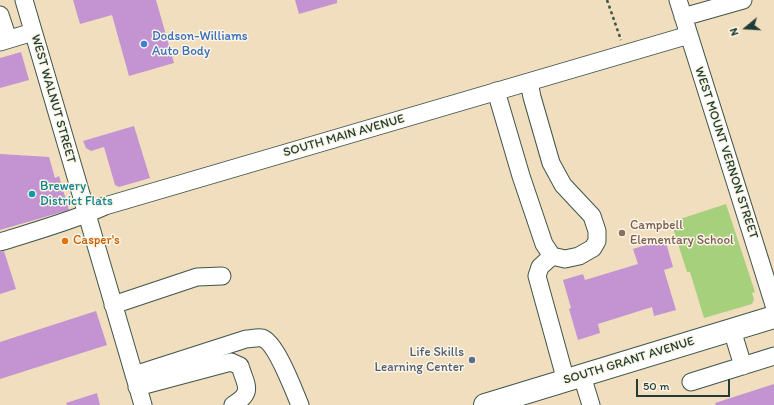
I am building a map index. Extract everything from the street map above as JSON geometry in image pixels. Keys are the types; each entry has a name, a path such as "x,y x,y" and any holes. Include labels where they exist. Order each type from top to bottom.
{"main road":[{"name":"SOUTH GRANT AVENUE","path":"485,405 774,317"}],"street":[{"name":"WEST WALNUT STREET","path":"24,0 142,405"},
{"name":"WEST MOUNT VERNON STREET","path":"678,0 774,305"},
{"path":"683,17 743,0"},
{"path":"0,15 4,40 33,32"},
{"name":"SOUTH MAIN AVENUE","path":"0,242 86,214 105,206 689,35"},
{"path":"496,91 519,169 544,244 552,256 565,259 579,256 593,248 597,241 598,231 592,216 563,185 556,174 551,163 529,82"},
{"path":"552,256 540,267 537,276 574,378 591,405"},
{"path":"113,305 197,277 222,276"},
{"path":"732,330 743,366"},
{"path":"136,381 246,339 261,338 268,342 277,354 292,383 300,405"},
{"path":"691,382 774,356"},
{"path":"136,381 231,362 240,366 247,390 241,400 233,405"}],"path":[{"path":"607,0 621,40"}],"green space":[{"path":"726,204 755,292 752,293 754,299 752,304 704,318 690,272 687,272 671,222"}],"building":[{"name":"Dodson-Williams Auto Body","path":"73,0 156,0 174,63 129,76 112,15 80,24"},
{"path":"295,0 337,0 337,3 299,14"},
{"path":"21,52 29,80 0,88 0,58"},
{"path":"134,126 150,178 119,187 115,185 104,147 91,151 86,148 83,141"},
{"name":"Brewery District Flats","path":"0,154 49,157 55,178 59,176 69,210 0,230"},
{"path":"665,239 673,267 664,270 676,310 654,316 652,307 598,324 600,333 578,340 569,309 571,308 563,280 583,274 585,280 638,264 633,249"},
{"path":"4,251 16,289 0,294 0,252"},
{"path":"96,311 107,345 0,379 0,342"},
{"path":"774,384 774,405 716,405 715,403"},
{"path":"97,393 100,405 67,405 66,403"}],"place":[{"name":"Dodson-Williams Auto Body","path":"144,44"},
{"name":"Brewery District Flats","path":"32,194"},
{"name":"Campbell Elementary School","path":"622,233"},
{"name":"Casper's","path":"65,241"},
{"name":"Life Skills Learning Center","path":"472,360"}]}
